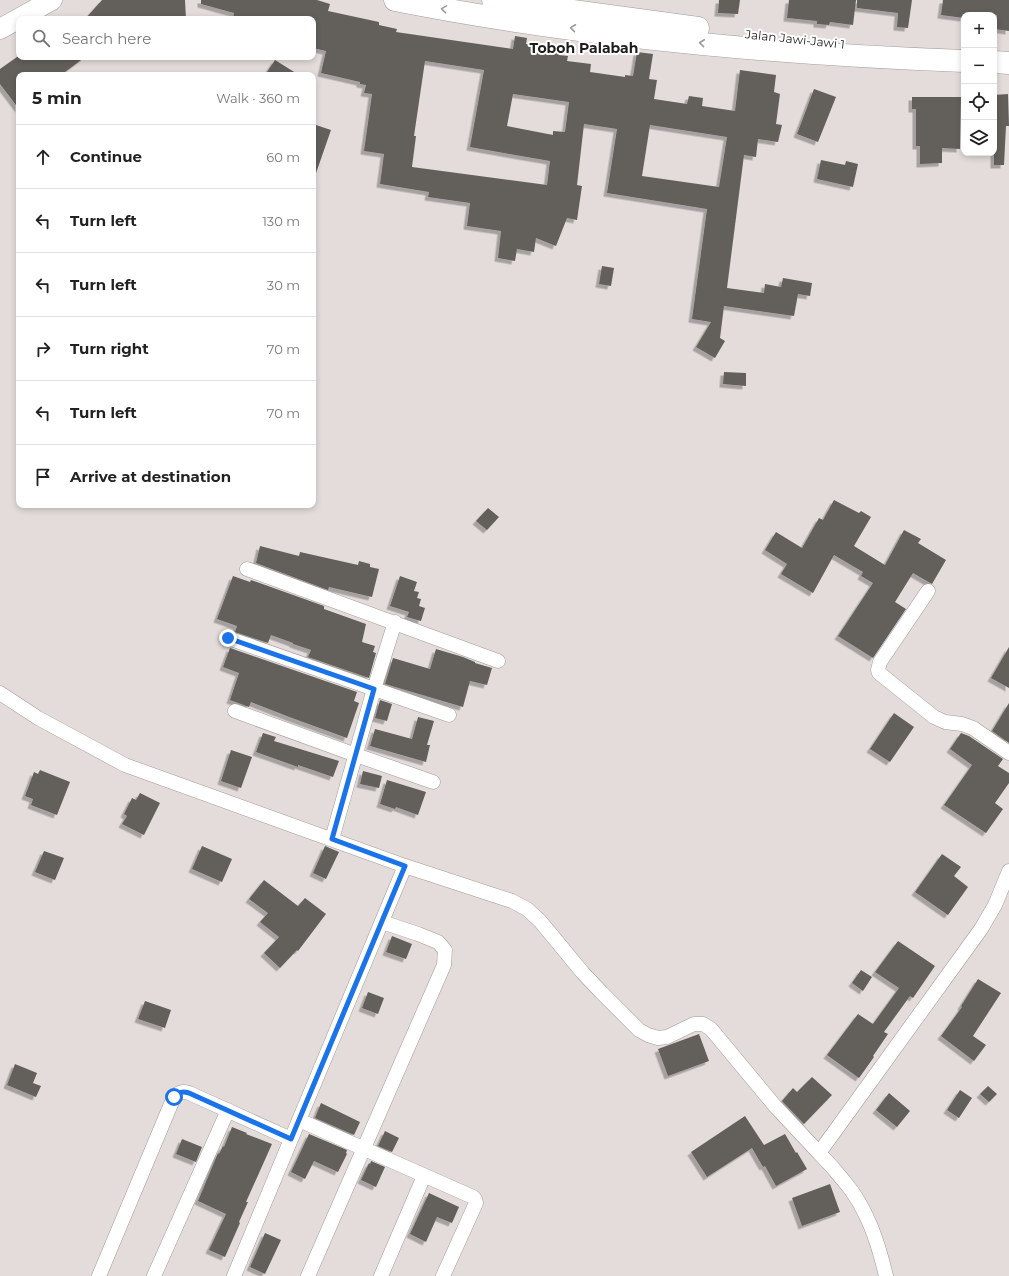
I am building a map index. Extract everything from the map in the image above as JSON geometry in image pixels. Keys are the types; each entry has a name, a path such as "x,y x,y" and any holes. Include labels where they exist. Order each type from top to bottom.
{"highway":[{"path":"395,0 529,23 661,39 872,58 961,61"},
{"name":"Jalan Jawi-Jawi 1","path":"493,0 626,19 824,43 873,47 961,48"},
{"path":"997,48 1009,49"},
{"path":"997,62 1009,63"}],"main road":[{"path":"23,16 52,0"},
{"path":"0,29 16,20"}],"street":[{"path":"248,569 498,661"},
{"path":"928,591 880,662 878,670 879,673 934,717 945,722 962,724 973,728 1009,753"},
{"path":"332,839 374,689 395,622"},
{"path":"228,638 450,715"},
{"path":"0,693 38,718 124,765 405,866 512,901 527,909 540,921 600,992 639,1030 648,1035 658,1038 667,1037 694,1024 703,1024 711,1029 776,1106 845,1182 865,1213 881,1253 886,1276"},
{"path":"236,711 434,782"},
{"path":"234,1276 405,866"},
{"path":"819,1153 981,929 995,905 1009,871"},
{"path":"308,1276 444,965 445,950 438,942 382,922"},
{"path":"99,1276 174,1097 178,1093 189,1093 291,1139"},
{"path":"154,1276 228,1110"},
{"path":"299,1120 475,1199 476,1203 443,1276"},
{"path":"381,1276 424,1176"}],"building":[{"path":"102,0 185,0 186,16 88,16"},
{"path":"201,0 317,0 330,4 328,11 379,22 379,25 397,29 396,32 513,49 515,36 527,38 526,44 549,47 549,50 560,51 559,55 568,56 567,61 591,64 590,72 625,77 625,75 633,76 637,52 653,54 649,79 657,80 654,99 687,104 689,96 703,98 702,106 735,111 740,70 776,75 774,92 780,94 776,124 782,125 778,142 758,139 756,157 744,155 727,288 764,293 765,284 781,287 783,278 812,283 810,296 798,294 794,316 724,306 720,338 725,341 715,358 696,347 711,322 692,319 707,209 607,193 617,129 584,124 577,185 582,186 577,220 567,218 556,246 536,238 534,252 517,249 515,261 498,258 501,231 467,226 470,203 428,197 429,192 380,184 384,154 364,151 372,94 364,93 366,85 360,84 360,82 321,73 326,51 316,49 316,16 234,16 234,13 201,4","holes":["425,61 484,70 470,147 550,161 547,185 412,167 416,136 414,136","513,94 569,102 565,132 553,131 553,135 507,126","650,125 727,137 719,187 642,176"]},
{"path":"719,0 740,0 738,14 718,13"},
{"path":"789,0 856,0 853,25 830,22 829,25 817,24 817,21 787,18"},
{"path":"857,0 912,0 908,28 897,27 898,13 857,8"},
{"path":"943,0 1009,0 1009,31 997,29 997,12 961,12 961,18 941,15"},
{"path":"16,58 16,60 81,60 65,72 16,72 16,105 0,84 0,69"},
{"path":"275,60 294,72 267,72"},
{"path":"814,89 836,97 818,142 797,134"},
{"path":"1008,94 1009,126 1006,126 1004,165 994,165 994,156 997,156 997,95"},
{"path":"912,97 961,97 960,149 942,148 942,163 920,164 920,146 916,146 916,109 912,109"},
{"path":"316,125 331,130 316,173"},
{"path":"821,160 845,165 846,161 858,164 853,187 817,179"},
{"path":"602,266 614,268 611,286 599,284"},
{"path":"724,372 746,373 746,386 723,384"},
{"path":"834,500 859,513 861,511 871,517 854,546 885,565 904,530 921,539 918,543 946,560 932,584 913,573 895,602 906,609 873,658 838,636 873,583 861,576 863,572 834,555 813,593 781,574 787,564 765,550 776,532 802,548 819,518 823,520"},
{"path":"488,508 499,517 487,530 476,521"},
{"path":"260,546 299,556 300,552 358,565 359,561 370,564 370,567 379,569 372,597 329,587 328,590 256,563"},
{"path":"233,576 250,582 251,580 324,606 324,609 366,624 362,642 375,646 373,652 376,653 369,678 308,657 311,650 271,635 268,643 235,632 237,626 217,619"},
{"path":"400,576 417,582 414,591 419,592 417,598 421,599 419,606 425,608 421,621 407,617 409,612 390,606"},
{"path":"1009,647 1009,688 991,678"},
{"path":"230,648 357,692 354,701 359,703 347,738 251,702 249,707 230,700 239,673 223,667"},
{"path":"436,649 492,668 487,685 470,681 463,707 385,684 393,658 430,669"},
{"path":"380,700 392,704 387,721 375,718"},
{"path":"1009,703 1009,743 992,731"},
{"path":"894,713 914,727 890,762 870,749"},
{"path":"418,717 434,721 427,745 430,745 426,762 370,746 375,729 412,739"},
{"path":"263,733 276,737 274,741 339,761 333,777 298,765 298,767 256,752"},
{"path":"961,733 969,736 1003,759 998,766 1009,773 1009,783 995,803 1003,809 986,833 944,805 972,765 950,749"},
{"path":"231,750 252,757 241,788 221,781"},
{"path":"40,770 70,782 57,815 31,805 33,799 25,796 34,772 38,774"},
{"path":"363,771 382,776 379,788 360,784"},
{"path":"387,780 426,792 418,815 396,807 395,809 380,804"},
{"path":"140,793 160,803 144,835 122,824 127,816 124,814 132,798 136,800"},
{"path":"202,846 232,859 222,882 192,869"},
{"path":"325,846 339,852 326,879 313,873"},
{"path":"44,851 64,858 55,880 35,872"},
{"path":"942,854 961,867 954,876 968,887 948,915 915,892"},
{"path":"264,880 298,906 305,898 326,914 298,951 297,950 280,968 264,953 279,937 260,922 268,913 249,899"},
{"path":"392,936 412,944 406,959 386,952"},
{"path":"898,941 935,966 913,998 910,996 884,1032 888,1034 859,1078 827,1055 858,1014 873,1024 899,988 875,972"},
{"path":"861,970 872,977 863,991 852,983"},
{"path":"978,979 1001,993 973,1036 986,1045 974,1061 941,1036 962,1007 961,1006"},
{"path":"368,992 384,998 378,1014 362,1008"},
{"path":"145,1001 171,1010 165,1028 138,1019"},
{"path":"699,1034 709,1061 668,1076 658,1049"},
{"path":"15,1064 37,1073 33,1083 41,1086 36,1097 7,1085"},
{"path":"812,1077 832,1095 804,1124 782,1101 793,1088 797,1092"},
{"path":"988,1086 997,1094 989,1102 980,1094"},
{"path":"960,1090 972,1098 959,1118 947,1110"},
{"path":"889,1093 910,1111 897,1127 876,1110"},
{"path":"321,1103 360,1122 354,1135 315,1118"},
{"path":"745,1116 764,1145 785,1134 807,1169 776,1186 765,1166 763,1167 752,1148 707,1177 691,1152"},
{"path":"232,1127 272,1144 246,1202 248,1202 225,1257 209,1250 226,1214 198,1201 218,1153 219,1154 223,1146 224,1147"},
{"path":"385,1131 399,1138 392,1152 378,1146"},
{"path":"309,1134 347,1150 347,1154 338,1172 314,1161 305,1179 291,1172"},
{"path":"182,1139 202,1147 196,1162 176,1154"},
{"path":"371,1161 385,1167 376,1187 361,1180"},
{"path":"830,1184 840,1212 802,1226 792,1198"},
{"path":"429,1193 459,1207 452,1223 437,1217 426,1242 410,1234"},
{"path":"265,1233 281,1240 265,1274 250,1267"}],"district":[{"name":"Toboh Palabah","path":"584,48"}],"route":[{"path":"174,1097 178,1093 189,1093 291,1139 405,866 332,839 374,689 228,638"}]}
